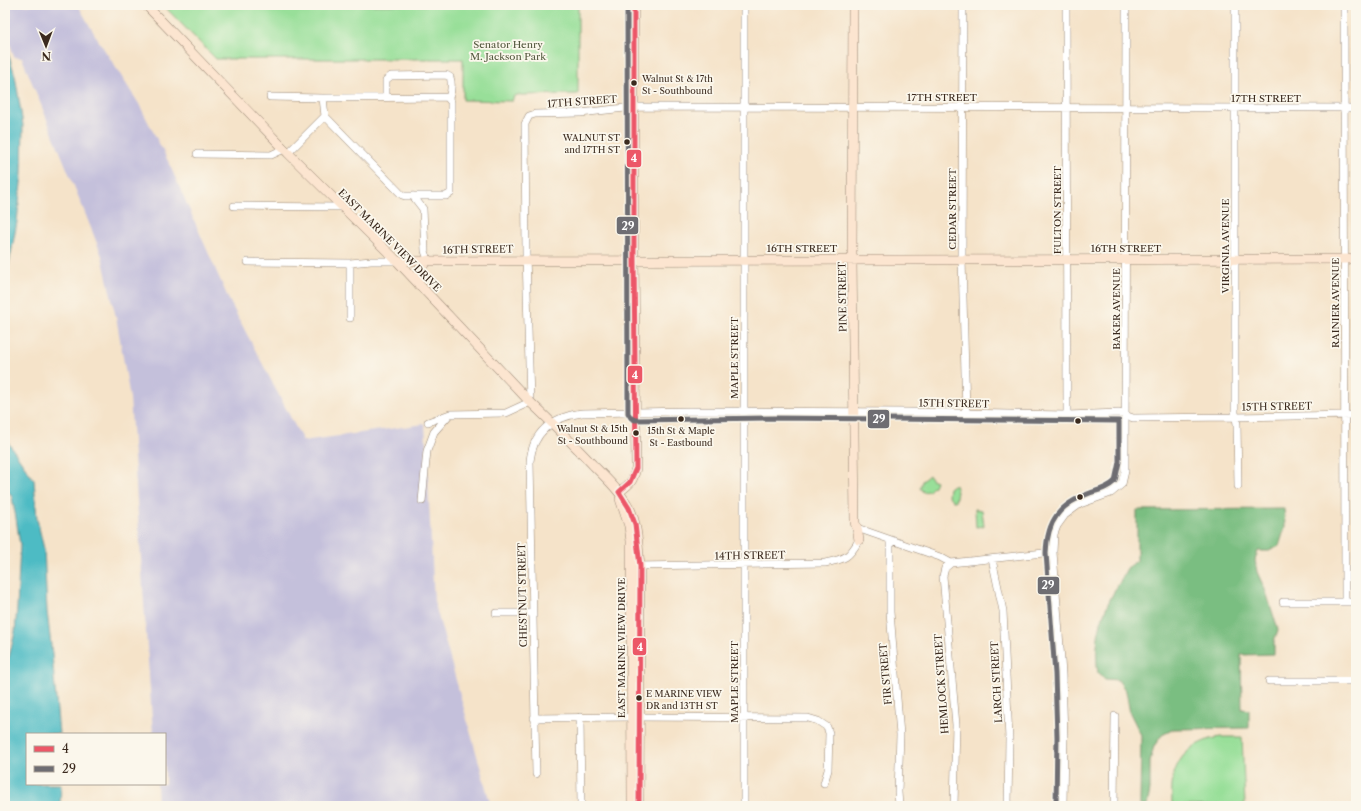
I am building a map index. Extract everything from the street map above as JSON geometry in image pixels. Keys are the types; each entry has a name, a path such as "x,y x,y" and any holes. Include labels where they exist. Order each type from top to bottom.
{"main road":[{"name":"EAST MARINE VIEW DRIVE","path":"146,5 286,151 397,261 530,402 553,422 619,492 630,510 635,523 636,566 635,717 632,806"},
{"path":"619,492 634,478 635,473 634,5"},
{"name":"PINE STREET","path":"853,5 852,259 855,523 859,540"},
{"name":"16TH STREET","path":"397,261 634,259 1356,259"},
{"path":"419,285 418,275 428,260"},
{"name":"EAST MARINE VIEW DRIVE","path":"635,717 638,806"}],"street":[{"name":"MAPLE STREET","path":"744,5 744,806"},
{"name":"CEDAR STREET","path":"963,5 962,259 966,413"},
{"name":"FULTON STREET","path":"1066,5 1067,414"},
{"name":"BAKER AVENUE","path":"1053,552 1054,534 1057,526 1065,515 1080,504 1111,493 1122,484 1125,471 1126,5"},
{"name":"VIRGINIA AVENUE","path":"1235,5 1235,417 1237,424 1238,486"},
{"name":"RAINIER AVENUE","path":"1344,5 1345,602"},
{"path":"323,98 325,116 402,195 446,196 451,193 450,77 446,75 392,76 386,80 386,97"},
{"path":"270,97 449,98"},
{"name":"17TH STREET","path":"527,260 525,124 529,116 536,114 580,113 634,107 1356,108"},
{"path":"197,154 271,155 286,151 325,116"},
{"path":"413,196 423,209 425,251 428,260"},
{"path":"234,206 342,207"},
{"path":"428,422 450,414 506,413 530,402 527,260"},
{"name":"16TH STREET","path":"248,262 350,263 397,261"},
{"path":"350,263 350,318"},
{"name":"15TH STREET","path":"553,422 567,415 582,413 689,411 1067,414 1119,413 1133,418 1356,415"},
{"path":"422,501 426,451 434,432 450,414"},
{"name":"CHESTNUT STREET","path":"536,774 531,453 534,442 553,422"},
{"path":"857,528 940,557 951,563 1053,552 1062,674 1064,737 1063,806"},
{"name":"14TH STREET","path":"636,566 825,564 840,560 850,554 859,540"},
{"name":"FIR STREET","path":"890,540 890,612 900,735 898,792 900,806"},
{"name":"LARCH STREET","path":"992,559 1003,611 1009,739 1008,806"},
{"name":"HEMLOCK STREET","path":"951,563 944,568 943,576 956,725 954,806"},
{"path":"1283,602 1356,602"},
{"path":"496,613 533,613"},
{"path":"1270,681 1356,680"},
{"path":"1114,806 1115,716"},
{"path":"580,717 581,806"},
{"path":"534,718 808,718 818,721 827,727 829,733 828,770 824,783"}],"shaded area":[{"path":"5,5 78,5 95,35 139,104 168,161 229,300 303,441 425,424 434,601 491,806 158,806 157,785 166,785 166,733 153,733 130,398 117,322 102,256 22,58 14,57 5,27"}],"green space":[{"name":"Senator Henry M. Jackson Park","path":"163,5 578,5 578,94 517,95 514,96 512,101 463,100 463,59 216,59"},
{"path":"929,475 931,479 936,481 934,486 929,491 923,492 920,488 922,481"},
{"path":"955,485 957,492 955,501 953,501 948,495 949,488"},
{"path":"975,509 982,510 984,526 976,527"},
{"path":"1284,509 1285,527 1279,546 1269,551 1258,551 1255,560 1257,572 1266,592 1278,630 1274,641 1274,654 1241,655 1242,709 1249,710 1249,728 1174,729 1162,735 1154,746 1150,761 1150,790 1147,806 1140,806 1141,735 1130,713 1126,691 1118,680 1105,679 1098,673 1097,660 1100,625 1108,603 1126,570 1137,561 1137,510"},
{"path":"1221,737 1242,737 1245,805 1172,806 1172,781 1179,761 1190,749 1204,741"}],"water":[{"path":"5,44 15,75 23,125 22,174 17,222 5,285"},
{"path":"5,438 34,480 37,519 44,549 47,611 59,733 26,733 26,785 61,785 60,806 5,806 5,658 9,657 15,632 20,545 12,497 5,486"}],"transit line":[{"name":"29","path":"627,5 628,413 631,418 635,420 774,418 1119,421 1119,462 1115,481 1100,490 1080,497 1063,508 1052,522 1047,541 1046,553 1055,674 1057,737 1056,806"},
{"name":"4","path":"619,492 630,482 636,468 634,5"},
{"name":"4","path":"619,492 629,508 635,524 640,566 639,806"}],"place":[{"name":"Walnut St & 17th St - Southbound","path":"634,83"},
{"name":"WALNUT ST and 17TH ST","path":"627,142"},
{"name":"15th St & Maple St - Eastbound","path":"681,419"},
{"name":"Walnut St & 15th St - Southbound","path":"636,433"},
{"name":"E MARINE VIEW DR and 13TH ST","path":"639,698"}]}
